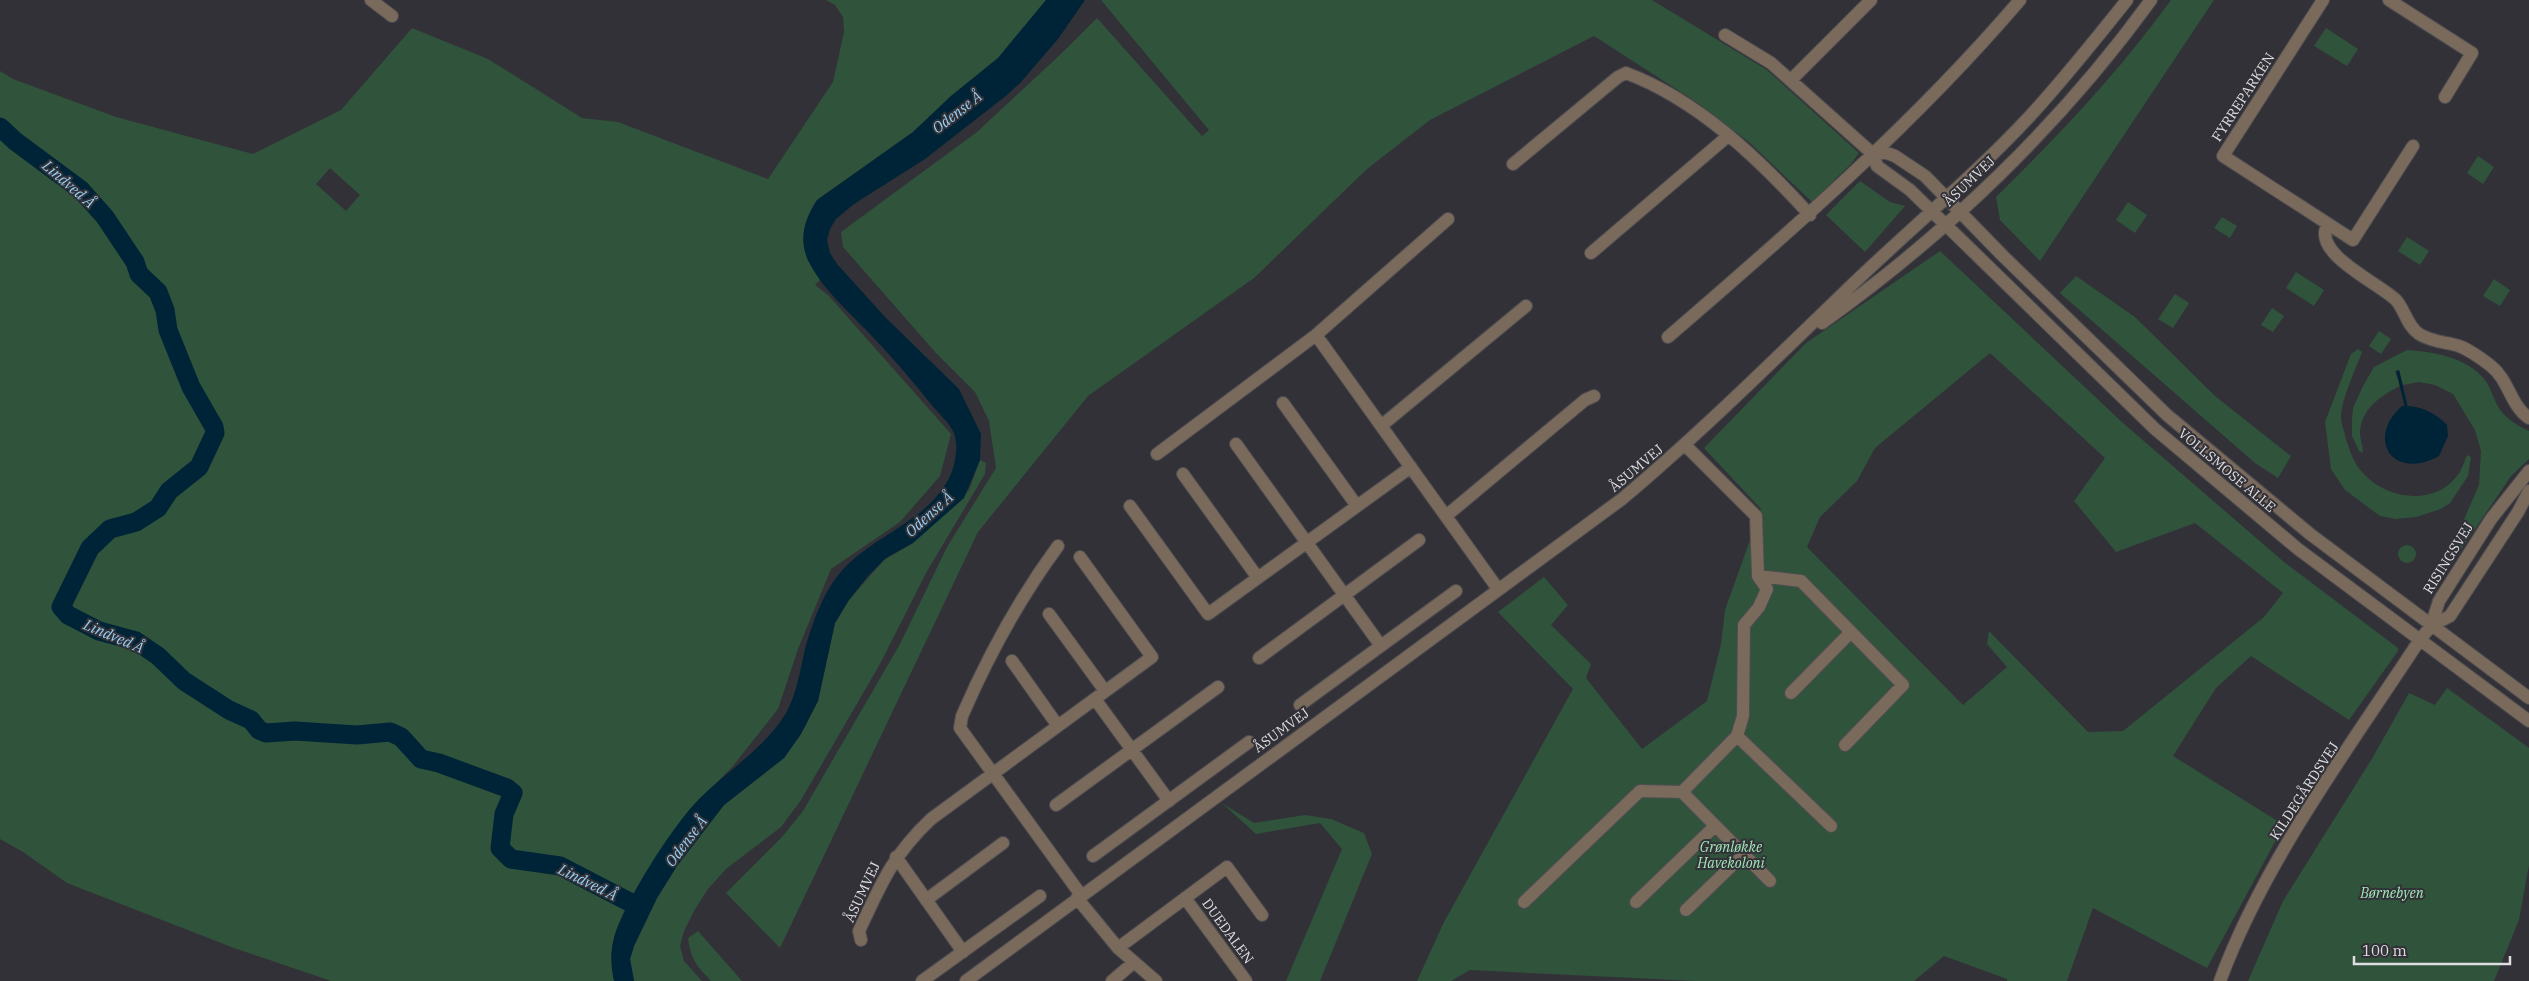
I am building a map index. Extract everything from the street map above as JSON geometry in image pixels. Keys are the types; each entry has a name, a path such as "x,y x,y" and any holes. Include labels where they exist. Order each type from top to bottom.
{"street":[{"path":"371,0 392,16"},
{"path":"1791,80 1871,0"},
{"path":"1668,337 1810,215 1874,155 1989,36 2020,0"},
{"name":"ÅSUMVEJ","path":"966,981 1498,589 1599,517 1685,445 1947,198 2029,116 2079,61 2127,0"},
{"name":"ÅSUMVEJ","path":"1780,354 1870,288 1946,225 2039,134 2093,73 2151,0"},
{"name":"FYRREPARKEN","path":"2323,0 2223,156 2353,240 2413,146"},
{"path":"2389,0 2472,53 2444,96"},
{"name":"ÅSUMVEJ","path":"1725,35 1748,47 1791,80 1874,155 1877,166 1910,190 1932,212"},
{"path":"1513,164 1618,77 1626,73 1680,101 1728,136 1767,170 1810,215"},
{"path":"1591,253 1728,136"},
{"name":"ÅSUMVEJ","path":"1874,155 1884,152 1895,156 1926,176 1947,198"},
{"name":"VOLLSMOSE ALLE","path":"1947,198 2003,256 2167,414 2310,534 2529,698"},
{"name":"VOLLSMOSE ALLE","path":"1932,212 2154,429 2298,549 2529,721"},
{"path":"1157,454 1316,335 1448,220"},
{"path":"2328,224 2325,228 2326,239 2342,262 2396,300 2410,324 2420,335 2437,342 2460,347 2492,367 2504,381 2517,408 2529,418"},
{"path":"1381,426 1526,306"},
{"path":"1316,335 1498,589"},
{"path":"1446,516 1586,400 1594,396"},
{"path":"1283,403 1357,506"},
{"path":"1236,444 1381,646"},
{"path":"1682,792 1737,736 1743,716 1744,625 1759,607 1767,589 1758,576 1756,516 1685,445"},
{"path":"1130,506 1208,614 1411,467"},
{"name":"RISINGSVEJ","path":"2431,626 2436,606 2448,587 2492,518 2529,471"},
{"path":"1183,474 1258,578"},
{"path":"2431,626 2450,616 2518,512 2529,491"},
{"path":"1259,658 1419,540"},
{"path":"1058,546 1030,586 994,646 960,724 964,735 1079,897 1118,948 1156,981"},
{"name":"ÅSUMVEJ","path":"861,940 859,932 896,857 910,839 931,819 1152,657 1080,557"},
{"path":"1758,576 1801,581 1903,685 1844,745"},
{"name":"ÅSUMVEJ","path":"1300,705 1456,591"},
{"path":"1049,614 1132,750 1169,800"},
{"name":"KILDEGÅRDSVEJ","path":"2220,981 2232,947 2277,860 2431,626"},
{"path":"1791,692 1850,633"},
{"path":"1012,661 1058,726"},
{"path":"1056,805 1218,687"},
{"path":"1737,736 1831,826"},
{"name":"ÅSUMVEJ","path":"1093,856 1249,742"},
{"path":"1524,902 1640,791 1682,792 1770,881"},
{"path":"1636,902 1715,826"},
{"path":"926,900 1003,843"},
{"path":"1686,910 1744,855"},
{"name":"ÅSUMVEJ","path":"896,857 963,952"},
{"name":"DUEDALEN","path":"1118,948 1227,867 1262,915"},
{"path":"922,981 1040,896"},
{"name":"DUEDALEN","path":"1185,898 1246,981"},
{"path":"1112,981 1133,963"}],"green space":[{"path":"826,0 1046,0 998,58 951,96 913,132 817,200 807,259 821,279 815,285 828,295 951,434 940,476 900,522 831,569 798,649 778,709 732,767 686,814 629,903 614,937 611,955 614,981 331,981 234,948 67,883 23,852 0,839 0,71 13,79 116,117 253,154 341,110 412,28 488,59 582,118 618,122 768,179 833,82 844,32 843,17 835,5","holes":["330,168 360,195 346,211 316,184"]},
{"path":"1101,0 1652,0 1767,70 1859,153 1851,164 1812,202 1750,143 1698,103 1594,36 1430,120 1367,169 1254,278 1088,396 978,532 780,948 726,893 782,837 803,811 900,644 947,547 996,468 989,421 975,392 936,353 843,247 841,232 977,132 1097,18 1202,136 1209,130"},
{"path":"2171,0 2214,0 2040,261 2000,220 1996,197 2088,102 2131,52"},
{"path":"2326,28 2358,49 2347,66 2314,46"},
{"path":"2478,156 2494,167 2483,184 2467,173"},
{"path":"1860,181 1890,202 1905,206 1865,252 1826,215"},
{"path":"2128,202 2147,215 2135,233 2116,220"},
{"path":"2222,217 2237,226 2230,238 2214,228"},
{"path":"2407,237 2429,251 2420,265 2398,251"},
{"name":"Grønløkke Havekoloni","path":"1940,251 2123,423 2284,562 2398,648 2398,651 2349,720 2251,656 2216,688 2173,756 2284,825 2207,968 2093,908 2067,981 2007,981 2007,979 1944,956 1914,981 1696,981 1470,970 1451,981 1417,981 1444,922 1573,689 1498,612 1544,577 1568,605 1551,625 1591,664 1586,678 1642,749 1707,701 1721,644 1725,610 1761,509 1704,448 1806,343","holes":["1990,353 2105,458 2074,501 2116,552 2195,523 2283,593 2264,617 2123,731 2088,732 1989,631 1987,644 2007,667 1963,705 1807,547 1820,517 1857,481 1875,448"]},
{"path":"2296,272 2324,290 2314,306 2286,288"},
{"path":"2076,276 2135,317 2215,396 2291,456 2278,478 2255,463 2060,293"},
{"path":"2494,279 2510,290 2500,306 2483,296"},
{"path":"2175,294 2189,303 2173,328 2158,319"},
{"path":"2272,308 2284,316 2273,332 2261,325"},
{"path":"2379,331 2391,339 2381,354 2369,346"},
{"path":"2358,349 2362,352 2346,394 2341,417 2346,439 2355,461 2373,482 2397,494 2410,496 2436,492 2447,486 2459,474 2467,455 2471,457 2468,476 2450,503 2441,509 2416,517 2396,519 2380,516 2345,490 2331,469 2325,422 2351,354"},
{"path":"2407,350 2439,354 2469,366 2485,380 2502,412 2516,424 2529,431 2529,459 2511,476 2450,566 2447,565 2446,560 2479,485 2481,451 2475,430 2453,394 2435,385 2419,382 2403,385 2399,370 2395,371 2400,386 2385,394 2373,404 2361,424 2360,433 2363,453 2359,451 2352,436 2353,408 2374,367"},
{"path":"980,460 986,463 985,474 926,573 880,664 801,800 781,827 726,869 708,889 694,911 684,931 680,946 684,961 702,981 634,981 630,959 634,946 657,898 677,866 724,805 784,758 801,734 818,701 835,623 849,600 884,560 913,543 969,490"},
{"path":"2407,545 2413,548 2416,554 2413,560 2407,563 2401,560 2398,554 2401,548"},
{"name":"Børnebyen","path":"2447,688 2529,748 2529,865 2519,920 2494,981 2248,981 2283,901 2373,757 2409,693 2435,705"},
{"path":"1222,803 1254,823 1305,815 1331,819 1364,833 1372,854 1320,981 1286,981 1342,849 1320,823 1256,834"},
{"path":"698,931 742,981 711,981 701,971 691,952 688,938"}],"water":[{"name":"Odense Å","path":"1046,0 1085,0 1058,39 1021,82 925,159 854,204 836,219 830,229 827,240 830,253 837,264 886,318 959,389 981,434 980,460 964,498 913,543 886,558 868,576 849,600 835,623 818,701 801,734 784,758 724,805 677,866 657,898 634,946 630,959 634,981 614,981 611,960 614,938 619,923 638,885 689,810 768,737 786,713 796,690 814,620 833,582 851,561 925,508 938,495 948,480 954,464 955,439 949,425 893,359 828,290 808,260 803,237 809,214 817,200 913,132 951,96 998,58"},
{"path":"2402,406 2426,410 2437,416 2447,425 2448,436 2439,456 2422,463 2408,464 2397,460 2389,452 2385,442 2386,431 2391,418"}],"waterway":[{"name":"Lindved Å","path":"0,127 15,141 81,190 105,217 135,262 139,274 158,292 165,310 168,330 191,387 214,427 215,433 199,467 169,491 158,508 136,522 110,529 90,548 61,607 68,615 99,631 136,641 158,656 184,681 229,710 251,720 259,730 266,733 295,731 357,735 390,732 401,737 421,759 439,763 507,788 513,793 504,814 500,848 511,859 560,866 641,908"},
{"path":"2398,372 2406,406"}]}
